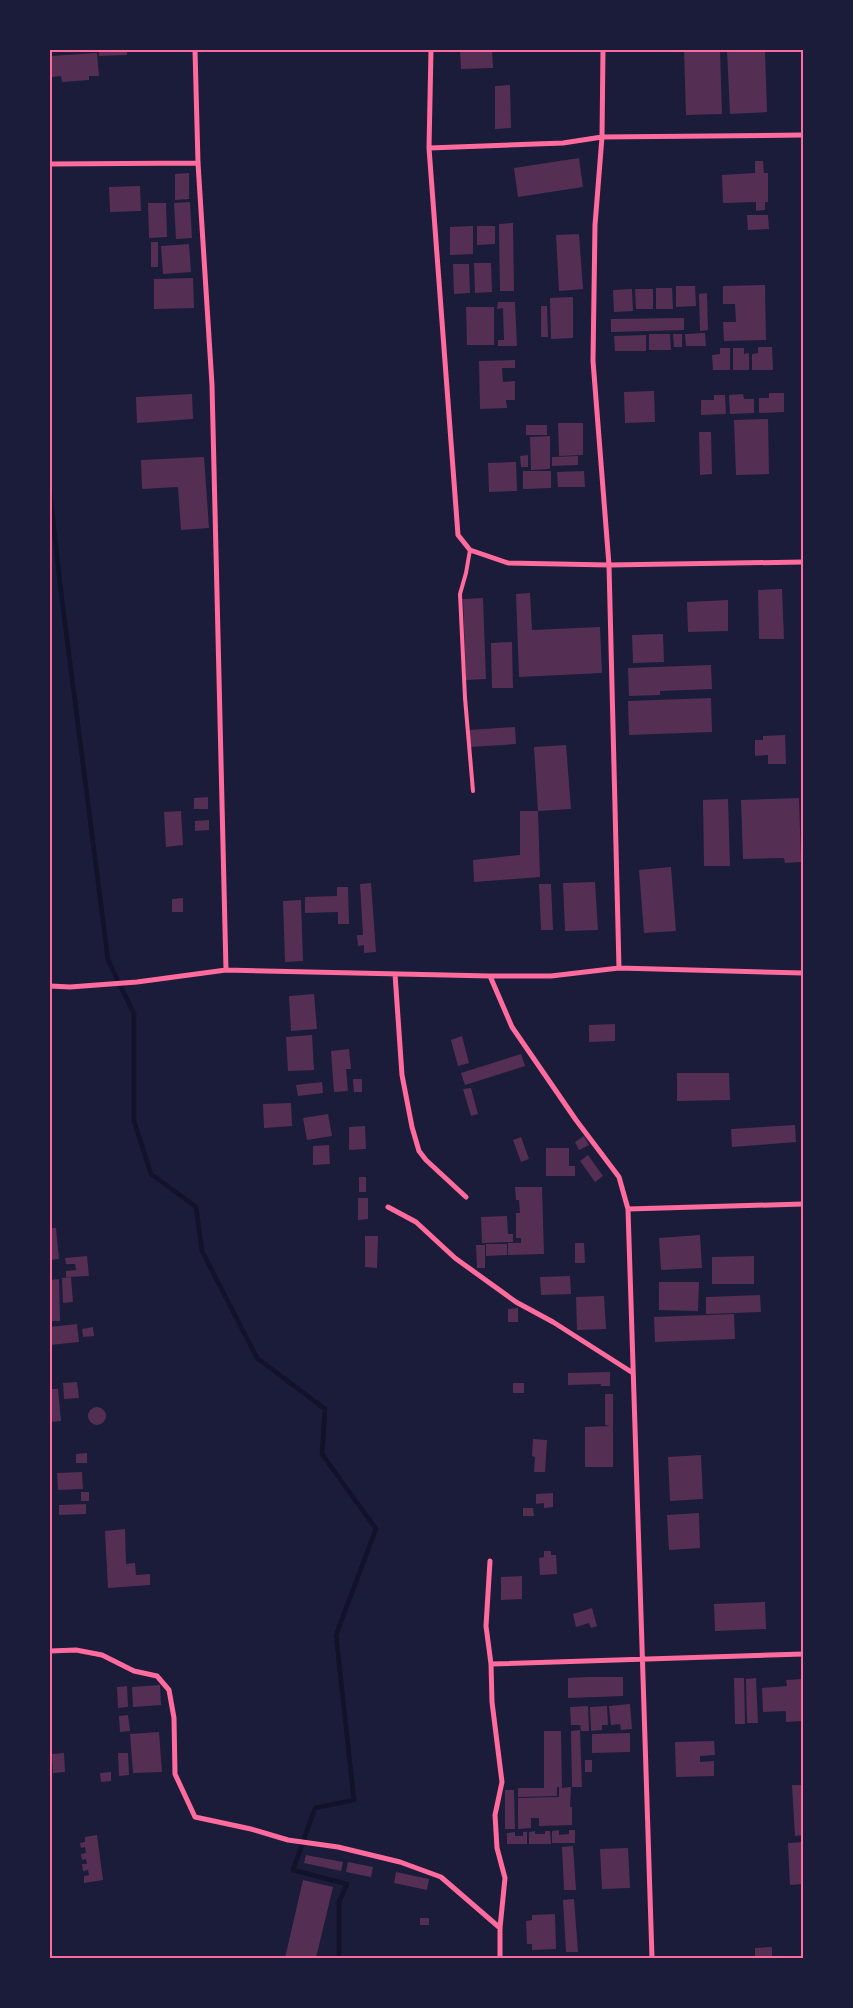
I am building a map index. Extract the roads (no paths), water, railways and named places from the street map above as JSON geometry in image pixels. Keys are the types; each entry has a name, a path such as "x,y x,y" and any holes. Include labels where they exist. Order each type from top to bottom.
{"street":[{"path":"195,50 198,163 212,385 226,970"},
{"path":"431,50 430,148 458,535 470,550 508,563 610,566 803,562"},
{"path":"602,50 602,137 595,225 593,361 610,566 619,968"},
{"path":"430,148 563,143 602,137 803,135"},
{"path":"50,164 198,163"},
{"path":"50,986 70,987 137,982 226,970 490,976 551,976 619,968 803,972"},
{"path":"395,974 402,1075 412,1127 419,1151 426,1160 466,1197"},
{"path":"490,976 512,1027 576,1120 619,1176 628,1209 652,1958"},
{"path":"628,1209 803,1204"},
{"path":"388,1207 416,1222 455,1258 516,1302 553,1322 633,1373"},
{"path":"490,1562 486,1626 491,1664 492,1702 502,1782 495,1815 497,1848 504,1878 500,1958"},
{"path":"50,1651 76,1650 102,1655 134,1671 157,1676 169,1690 171,1700 174,1718 175,1774 182,1793 195,1817 251,1828 288,1840 338,1847 391,1860 441,1876 500,1928"},
{"path":"491,1664 803,1654"}],"lane":[{"path":"470,550 460,594 465,698 473,791"}],"waterway":[{"path":"50,491 108,960 134,1014 134,1121 151,1174 196,1207 202,1251 257,1358 325,1409 322,1454 376,1529 336,1635 354,1800 315,1808 293,1870 347,1884 339,1902 339,1958"}]}
